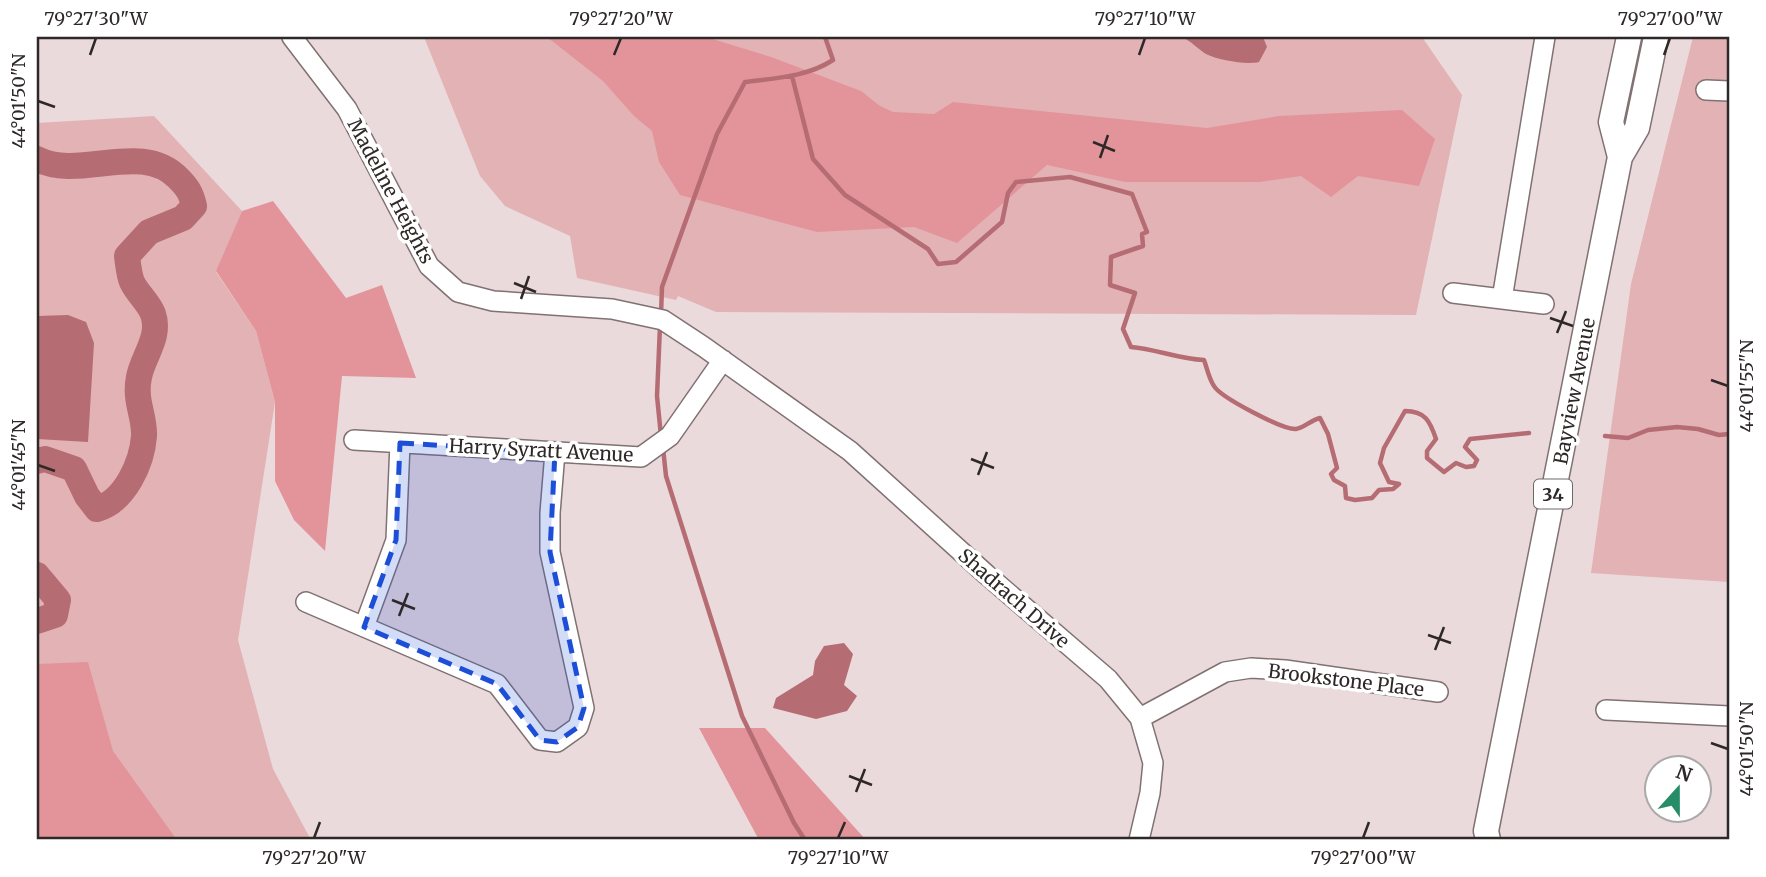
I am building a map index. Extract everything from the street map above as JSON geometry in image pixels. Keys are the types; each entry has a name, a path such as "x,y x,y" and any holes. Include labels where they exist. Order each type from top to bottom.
{"main road":[{"name":"Bayview Avenue","path":"1620,157 1611,122 1629,37"},
{"name":"Bayview Avenue","path":"1484,837 1620,157 1637,128 1656,37"}],"street":[{"name":"Madeline Heights","path":"292,37 347,109 429,266 458,292 493,301 612,309 663,320 785,404"},
{"path":"1502,299 1545,37"},
{"path":"1706,90 1729,91"},
{"path":"1453,292 1544,304"},
{"name":"Harry Syratt Avenue","path":"354,440 641,457 670,436 723,360"},
{"name":"Shadrach Drive","path":"785,404 850,451 987,575 1108,679 1140,718 1153,764 1150,793 1139,840"},
{"path":"364,627 396,540 400,443"},
{"path":"306,602 497,684 540,740 557,742 578,727 584,708 550,552 555,452"},
{"name":"Brookstone Place","path":"1140,718 1226,672 1251,668 1285,670 1438,692"},
{"path":"1606,710 1729,716"}],"highlighted area":[{"path":"400,443 555,452 550,552 584,708 578,727 557,742 540,740 497,684 364,627 396,540"}],"shaded area":[{"path":"424,37 1422,37 1462,95 1416,315 716,312 678,296 676,300 577,278 570,236 505,206 480,176"},
{"path":"547,37 706,37 771,57 861,91 880,106 893,112 934,114 953,102 1207,128 1279,116 1402,110 1435,139 1419,186 1358,176 1331,197 1301,176 1260,182 1125,182 1047,165 957,243 914,227 817,232 680,195 659,162 652,131 634,116 603,81"},
{"path":"1182,37 1263,37 1267,47 1259,62 1240,62 1206,54"},
{"path":"1693,37 1729,37 1729,582 1591,573 1631,284"},
{"path":"154,116 242,211 216,272 256,331 275,402 238,640 273,769 311,840 37,840 37,123"},
{"path":"273,201 346,298 382,285 416,378 342,376 325,551 294,520 275,481 275,402 256,331 216,271 242,211"},
{"path":"68,315 86,322 94,343 88,442 37,439 37,316"},
{"path":"844,643 853,654 844,685 857,696 847,711 816,719 773,708 776,698 813,675 815,661 824,646"},
{"path":"88,662 113,751 177,840 37,840 37,664"},
{"path":"699,728 765,728 866,840 759,840"}],"waterway":[{"path":"661,314 662,287 717,134 745,82 790,76 823,66 833,60 825,37"},
{"path":"792,76 813,159 845,195 928,249 938,264 956,262 1002,222 1008,193 1016,182 1070,177 1132,194 1147,232 1142,234 1143,246 1111,257 1110,285 1135,293 1123,329 1131,347 1204,360 1211,380 1219,391 1239,405 1289,428 1296,429 1320,418 1328,434 1337,468 1331,474 1334,480 1345,486 1346,498 1372,498 1379,490 1393,489 1399,484 1389,482 1380,463 1384,448 1405,411 1422,415 1429,422 1436,439 1427,451 1427,458 1444,472 1456,463 1466,467 1474,466 1477,460 1465,447 1470,439 1529,433"},
{"path":"37,159 54,165 128,161 163,167 189,191 194,206 183,218 149,232 127,256 132,282 153,314 155,331 141,369 138,386 143,447 136,469 124,490 107,505 97,509 87,496 74,469 45,459 37,461"},
{"path":"660,326 657,396 661,436"},
{"path":"1605,436 1628,438 1648,430 1677,427 1719,435 1729,434"},
{"path":"663,448 666,476 742,716 794,823 805,840"},
{"path":"37,575 58,600 55,615 37,621"}]}
